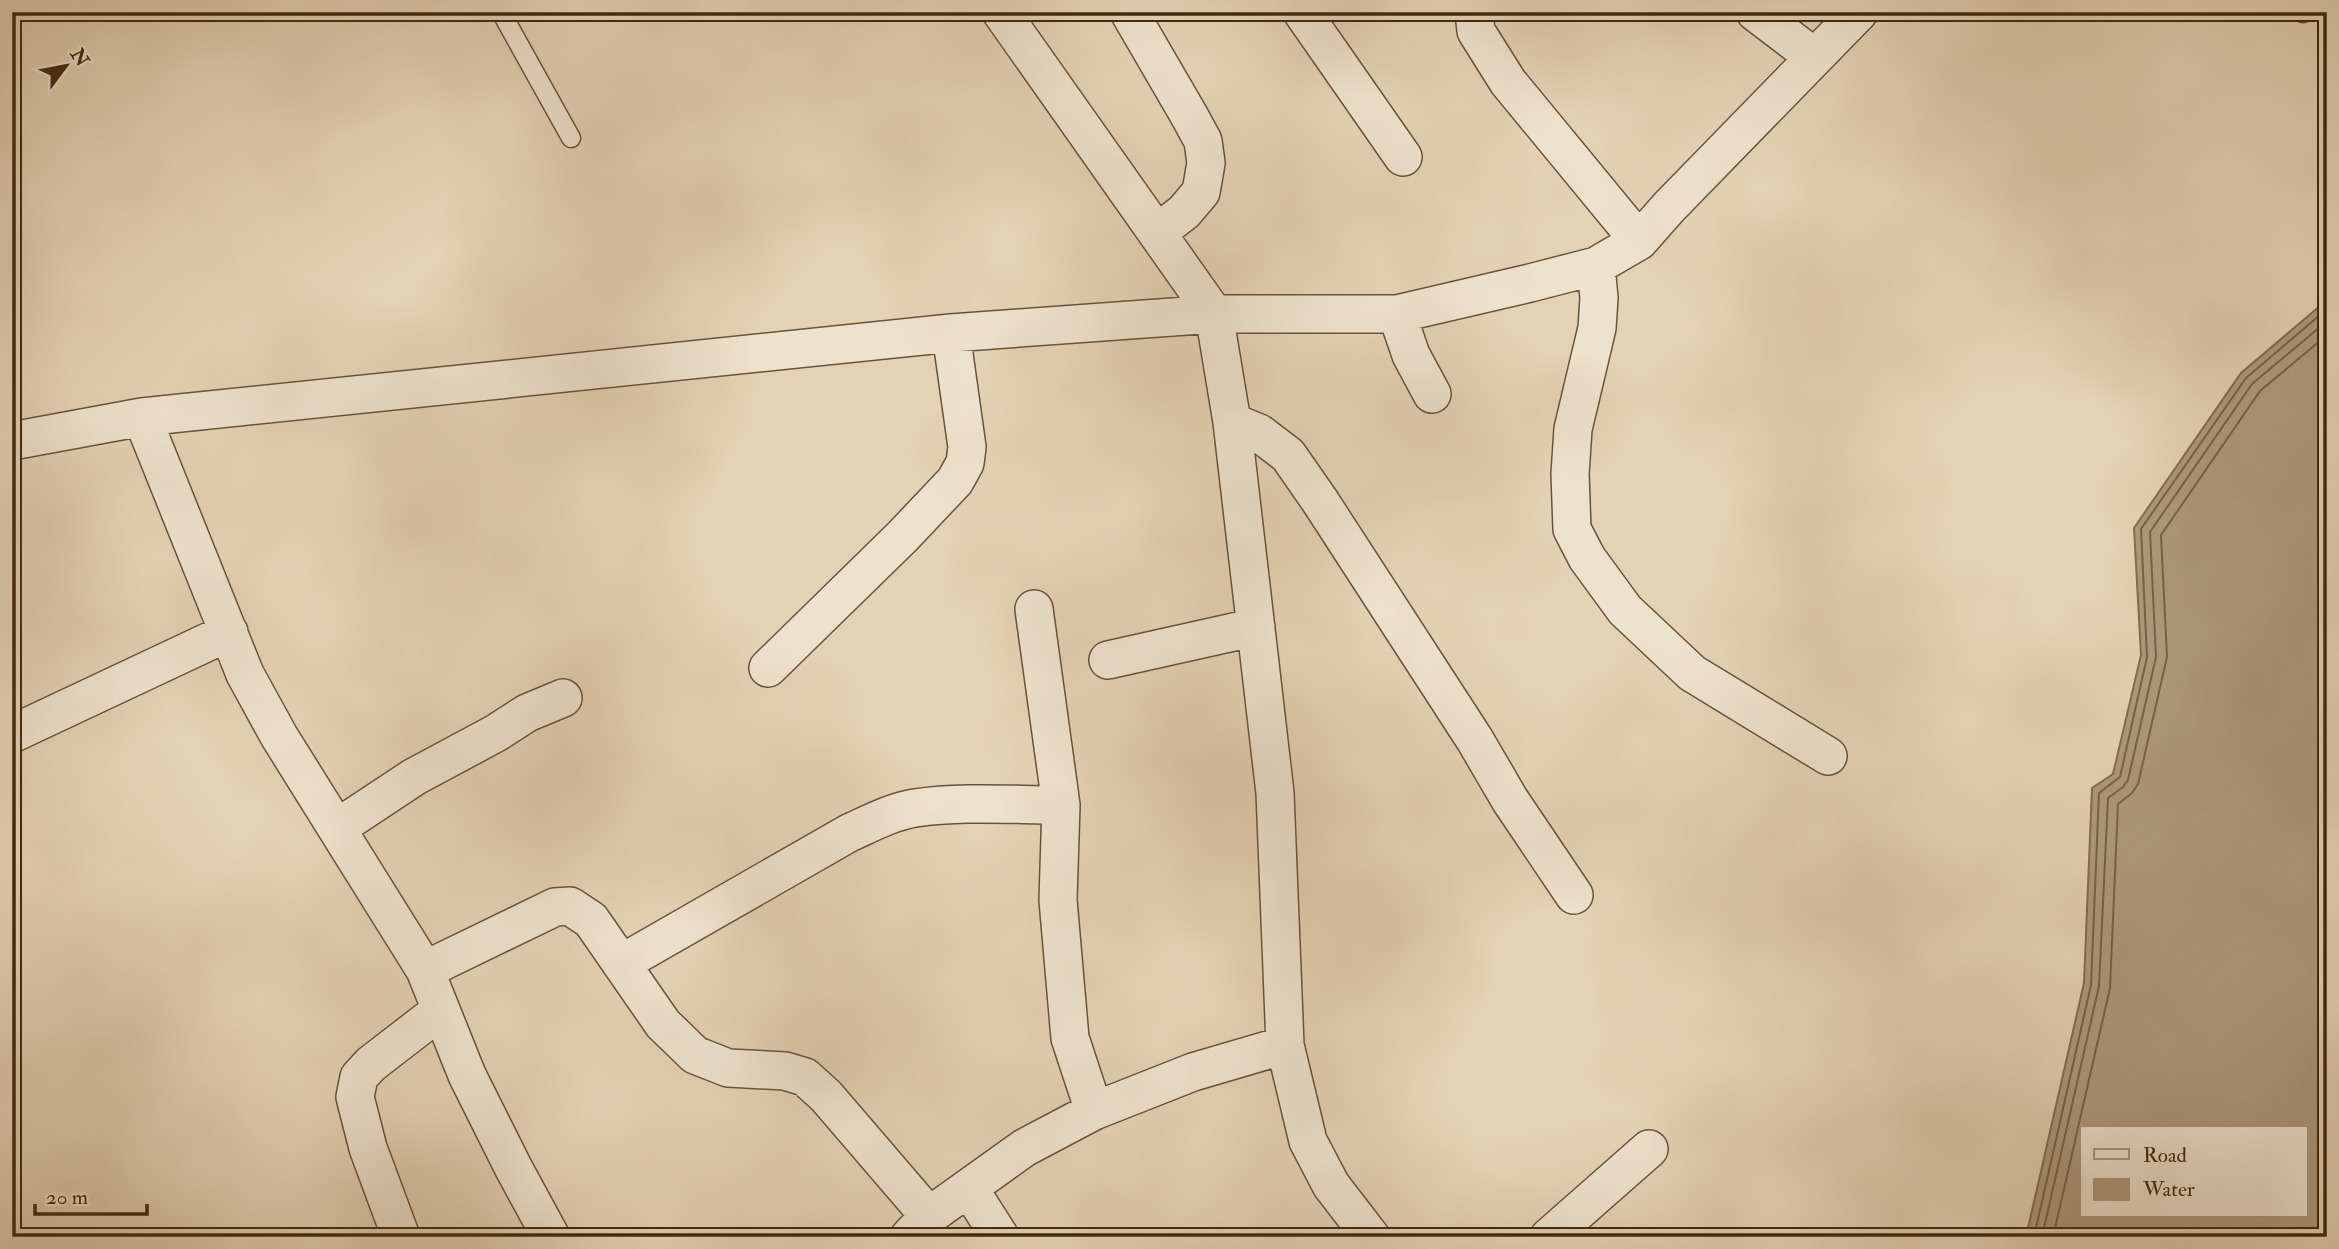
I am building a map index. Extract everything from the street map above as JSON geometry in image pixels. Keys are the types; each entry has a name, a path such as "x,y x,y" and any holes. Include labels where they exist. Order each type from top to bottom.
{"street":[{"path":"1129,12 1197,129 1203,141 1206,163 1201,192 1184,212 1157,233"},
{"path":"1302,12 1403,157"},
{"path":"1474,12 1476,31 1508,82 1639,241"},
{"path":"1755,12 1814,57"},
{"path":"12,441 142,417 950,333 1214,314 1397,314 1596,266 1639,241 1859,12"},
{"path":"1006,14 1214,314 1232,422 1275,793 1285,1045 1308,1141 1332,1185 1371,1237"},
{"path":"1596,266 1599,298 1597,328 1573,429 1570,474 1572,529 1587,558 1625,610 1692,673 1828,756"},
{"path":"1397,314 1411,355 1432,394"},
{"path":"768,668 903,536 955,481 965,463 967,447 950,333"},
{"path":"142,417 245,674 279,736 425,970 467,1074 551,1237"},
{"path":"1232,422 1259,433 1288,455 1574,895"},
{"path":"1034,610 1061,804 1058,900 1065,997 1070,1038 1094,1111"},
{"path":"1108,660 1256,627"},
{"path":"12,734 229,632"},
{"path":"337,828 425,771 527,713 563,698"},
{"path":"622,963 849,833 883,817 914,808 941,806 1061,804"},
{"path":"425,970 555,907 570,906 591,920 663,1024 695,1055 728,1068 785,1071 805,1077 827,1096 919,1227 1024,1148 1094,1111 1193,1072 1285,1045"},
{"path":"401,1237 368,1148 355,1097 359,1077 371,1064 441,1010"},
{"path":"1549,1237 1649,1149"},
{"path":"969,1188 1000,1237"}],"lane":[{"path":"501,12 570,138"}],"water":[{"path":"2327,300 2327,1237 2026,1237 2084,983 2092,788 2113,774 2141,655 2134,528 2241,373"}]}
